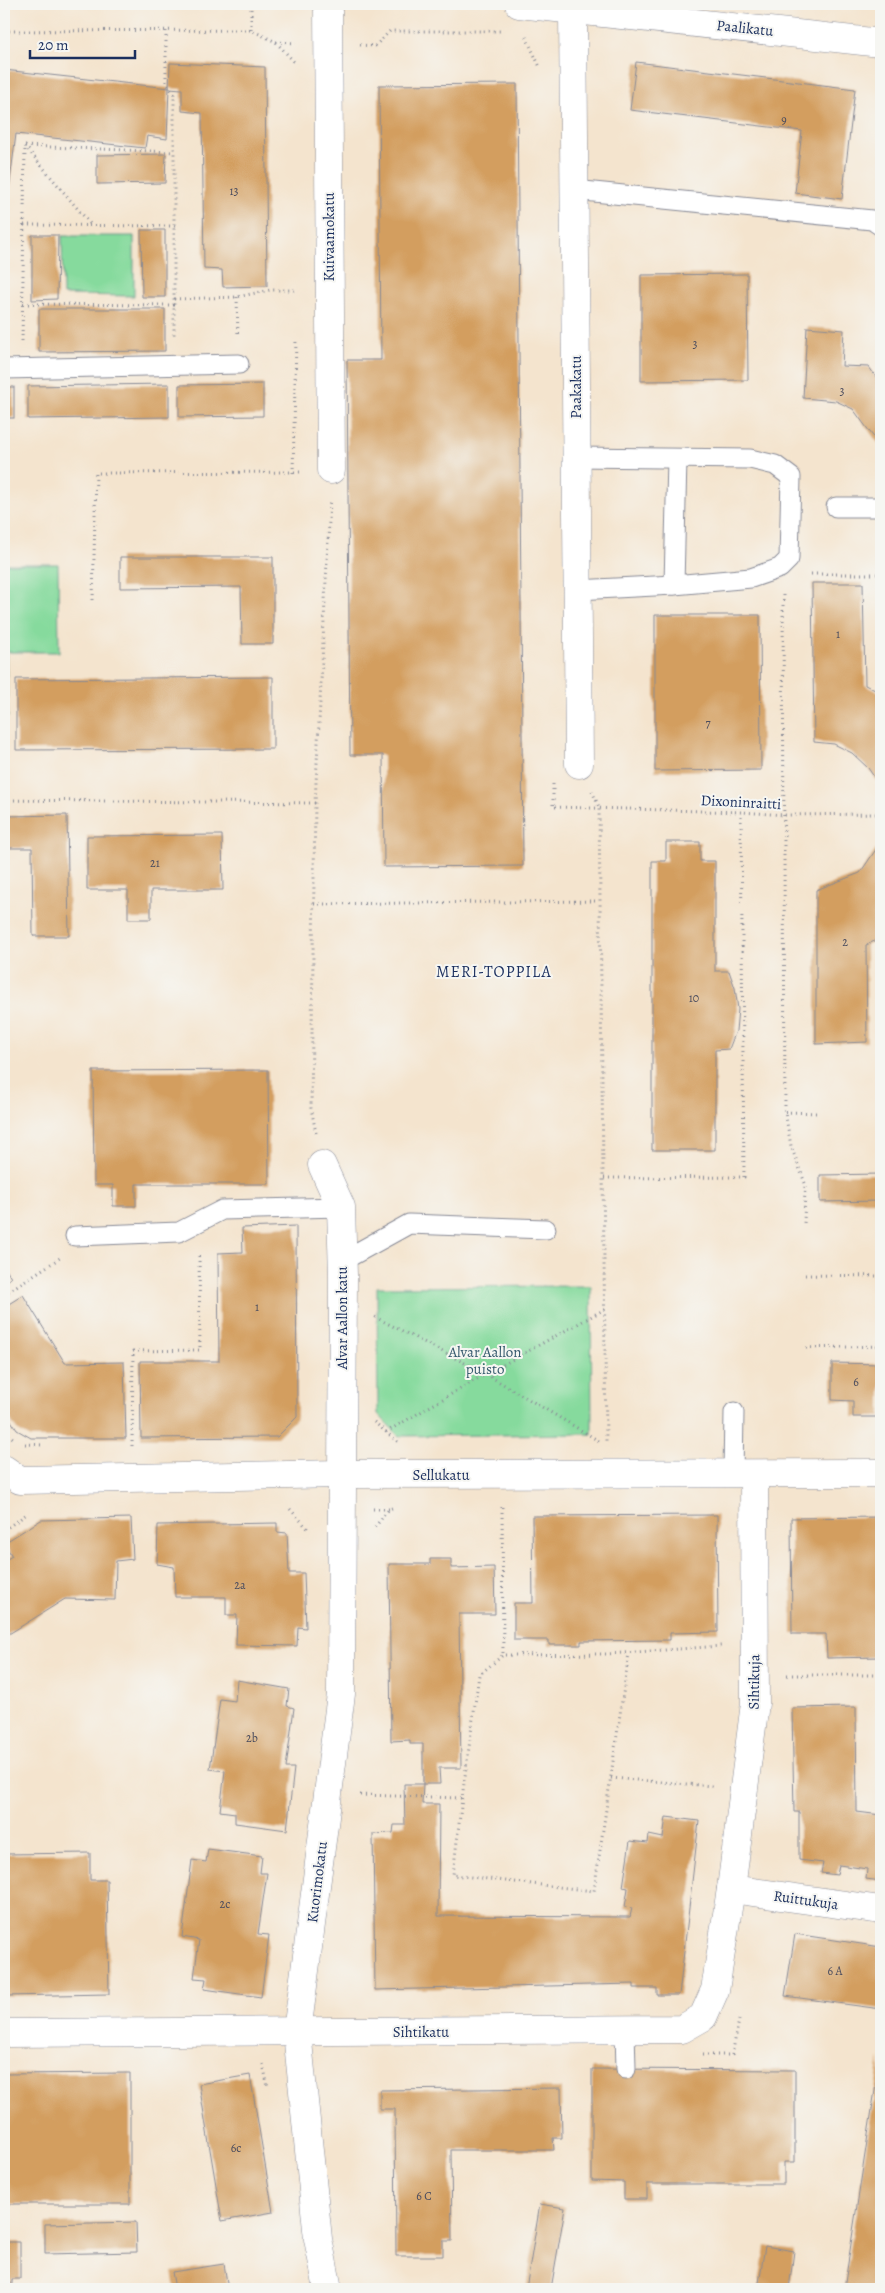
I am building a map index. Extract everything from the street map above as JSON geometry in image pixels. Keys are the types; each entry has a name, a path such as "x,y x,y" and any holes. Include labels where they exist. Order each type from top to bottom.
{"street":[{"name":"Kuivaamokatu","path":"328,4 331,470"},
{"name":"Paalikatu","path":"519,4 881,43"},
{"name":"Paakakatu","path":"573,10 579,764"},
{"name":"Alvar Aallon katu","path":"322,1165 341,1207 342,1474"},
{"name":"Sihtikuja","path":"731,1889 755,1703 743,1473"},
{"name":"Sellukatu","path":"9,1480 342,1474 881,1473"},
{"name":"Kuorimokatu","path":"328,2289 318,2239 297,2032 341,1694 342,1474"},
{"name":"Sihtikatu","path":"4,2033 269,2033 682,2029 703,2017 715,1990 731,1889"},
{"name":"Ruittukuja","path":"731,1889 881,1910"}],"lane":[{"path":"574,190 872,220 881,226"},
{"path":"13,369 239,364"},
{"path":"576,457 750,459 775,465 791,477 789,559 780,568 750,578 674,585 577,590"},
{"path":"674,585 677,459"},
{"path":"836,508 881,507"},
{"path":"75,1236 179,1232 222,1210 341,1207"},
{"path":"342,1260 409,1224 546,1229"},
{"path":"734,1412 743,1473"},
{"path":"625,2030 626,2069"}],"path":[{"path":"251,4 251,30"},
{"path":"4,31 251,30 276,42 296,64 296,74"},
{"path":"166,31 166,83 174,94 173,366"},
{"path":"375,46 390,31 504,32"},
{"path":"523,32 544,75"},
{"path":"25,146 174,152"},
{"path":"13,369 23,304 25,146"},
{"path":"25,146 92,226"},
{"path":"24,225 175,226"},
{"path":"296,281 296,300"},
{"path":"174,299 237,297 270,290 296,290"},
{"path":"237,297 239,364"},
{"path":"23,304 174,305"},
{"path":"293,473 296,338"},
{"path":"93,600 96,473 293,473 331,470 315,804 311,1108 322,1165"},
{"path":"802,574 881,574"},
{"path":"783,594 785,815 782,889 784,1112 791,1146 805,1183 804,1226"},
{"name":"Dixoninraitti","path":"553,782 553,808 599,807 785,815 881,814"},
{"path":"4,800 315,804"},
{"path":"373,1316 486,1374 606,1445 599,807"},
{"path":"604,1178 744,1177 741,812"},
{"path":"314,904 600,900"},
{"path":"784,1112 819,1113"},
{"path":"132,1446 133,1351 200,1350 198,1222"},
{"path":"4,1294 74,1249 75,1236"},
{"path":"805,1275 881,1276"},
{"path":"386,1432 486,1374 606,1309"},
{"path":"806,1348 881,1346"},
{"path":"492,1506 512,1506"},
{"path":"502,1506 503,1655"},
{"path":"373,1530 389,1508 397,1508"},
{"path":"283,1509 292,1509 310,1530"},
{"path":"4,1530 32,1510"},
{"path":"4,1522 8,1527"},
{"path":"721,1636 721,1655"},
{"path":"629,1653 594,1891 453,1875 479,1675 503,1655 629,1653 721,1646"},
{"path":"778,1675 881,1675"},
{"path":"712,1796 714,1776"},
{"path":"610,1778 744,1788"},
{"path":"354,1795 462,1798"},
{"path":"693,2055 732,2055 739,2018"},
{"path":"268,2090 265,2065 269,2033"},
{"path":"257,2062 265,2065"}],"green space":[{"path":"62,236 134,236 134,296 63,295"},
{"path":"4,564 58,564 59,652 6,652 8,717 4,717"},
{"name":"Alvar Aallon puisto","path":"591,1286 592,1434 399,1436 378,1414 377,1287"}],"building":[{"path":"636,62 855,89 842,199 795,193 802,131 630,110"},
{"path":"170,63 265,67 267,286 223,287 222,270 204,269 202,113 182,111 182,89 169,88"},
{"path":"4,70 169,88 167,139 147,136 145,148 16,134 4,229"},
{"path":"517,84 523,866 384,867 383,755 350,755 347,360 381,360 379,85"},
{"path":"166,154 165,183 97,184 97,155"},
{"path":"141,230 165,230 165,297 142,297"},
{"path":"32,235 58,235 57,299 32,300"},
{"path":"747,274 748,380 641,381 641,275"},
{"path":"39,309 165,309 165,351 39,352"},
{"path":"807,327 844,330 842,366 869,367 881,384 881,447 853,409 836,401 803,398"},
{"path":"169,384 169,417 28,419 28,386"},
{"path":"263,384 263,416 179,417 179,385"},
{"path":"4,387 14,387 14,418 4,418"},
{"path":"120,557 273,557 273,644 242,644 241,587 120,588"},
{"path":"812,583 863,583 865,685 881,693 881,787 868,768 852,753 834,744 814,742"},
{"path":"655,615 760,615 761,770 655,771"},
{"path":"273,677 273,749 16,750 16,679"},
{"path":"67,815 69,936 33,936 32,848 4,848 4,816"},
{"path":"222,835 223,890 151,890 151,919 128,919 128,890 87,890 87,836"},
{"path":"666,842 700,842 700,861 715,861 715,971 729,971 735,988 738,1009 736,1031 729,1049 715,1050 715,1150 652,1150 652,861 666,861"},
{"path":"881,842 881,938 866,945 867,1042 816,1044 816,890 860,873"},
{"path":"268,1070 269,1184 136,1184 136,1206 113,1206 113,1185 94,1185 93,1071"},
{"path":"881,1174 881,1201 820,1202 820,1175"},
{"path":"296,1226 297,1417 277,1437 141,1438 140,1361 219,1361 218,1253 243,1252 242,1228"},
{"path":"4,1266 11,1278 4,1283"},
{"path":"23,1295 65,1363 124,1362 126,1438 31,1438 17,1430 4,1410 4,1307"},
{"path":"832,1363 881,1364 881,1417 853,1417 853,1401 832,1400"},
{"path":"717,1515 718,1632 670,1633 670,1640 581,1641 581,1645 549,1645 549,1640 514,1640 514,1603 533,1603 532,1516"},
{"path":"881,1517 881,1657 827,1658 826,1634 792,1634 791,1518"},
{"path":"131,1518 133,1559 116,1561 115,1600 65,1599 4,1637 4,1561 12,1556 4,1543 41,1520"},
{"path":"277,1523 277,1532 287,1533 289,1573 304,1573 306,1628 298,1627 297,1646 236,1645 237,1615 226,1615 226,1597 175,1597 174,1567 157,1564 158,1525"},
{"path":"430,1559 451,1559 451,1568 494,1567 495,1614 459,1614 461,1768 439,1768 440,1784 423,1784 423,1744 410,1744 410,1740 391,1741 389,1564 430,1564"},
{"path":"237,1680 289,1689 287,1706 294,1708 286,1768 294,1768 287,1830 235,1823 235,1813 220,1811 225,1771 210,1769 220,1699 235,1701"},
{"path":"856,1707 857,1812 881,1815 881,1881 866,1879 867,1869 839,1865 837,1875 821,1873 823,1863 799,1860 799,1812 794,1812 792,1708"},
{"path":"404,1784 423,1784 422,1804 439,1804 438,1916 630,1917 632,1908 625,1907 628,1888 623,1887 630,1841 648,1843 649,1835 663,1838 666,1817 699,1821 679,1995 657,1995 657,1988 634,1988 634,1984 375,1990 373,1834 393,1833 394,1825 405,1825"},
{"path":"208,1849 262,1856 260,1873 267,1873 258,1934 269,1935 261,1997 204,1989 206,1979 194,1978 199,1940 182,1937 192,1860 206,1862"},
{"path":"90,1853 90,1880 107,1880 109,1994 4,1996 4,1854"},
{"path":"795,1934 881,1947 881,2009 785,1996"},
{"path":"880,2058 881,2289 844,2289"},
{"path":"592,2069 795,2070 795,2162 784,2162 784,2184 647,2184 647,2199 624,2199 624,2182 592,2181"},
{"path":"130,2073 130,2204 4,2204 4,2074"},
{"path":"250,2075 273,2212 222,2221 199,2084"},
{"path":"561,2088 562,2138 553,2138 554,2150 451,2150 452,2241 443,2241 443,2256 396,2256 395,2109 380,2109 380,2090"},
{"path":"540,2204 565,2208 551,2289 526,2289"},
{"path":"136,2222 137,2252 45,2254 45,2224"},
{"path":"4,2242 20,2242 20,2279 12,2279 12,2289 4,2289"},
{"path":"765,2246 794,2251 789,2289 758,2289"},
{"path":"224,2264 228,2289 175,2289 172,2272"}],"district":[{"name":"MERI-TOPPILA","path":"494,972"}]}
